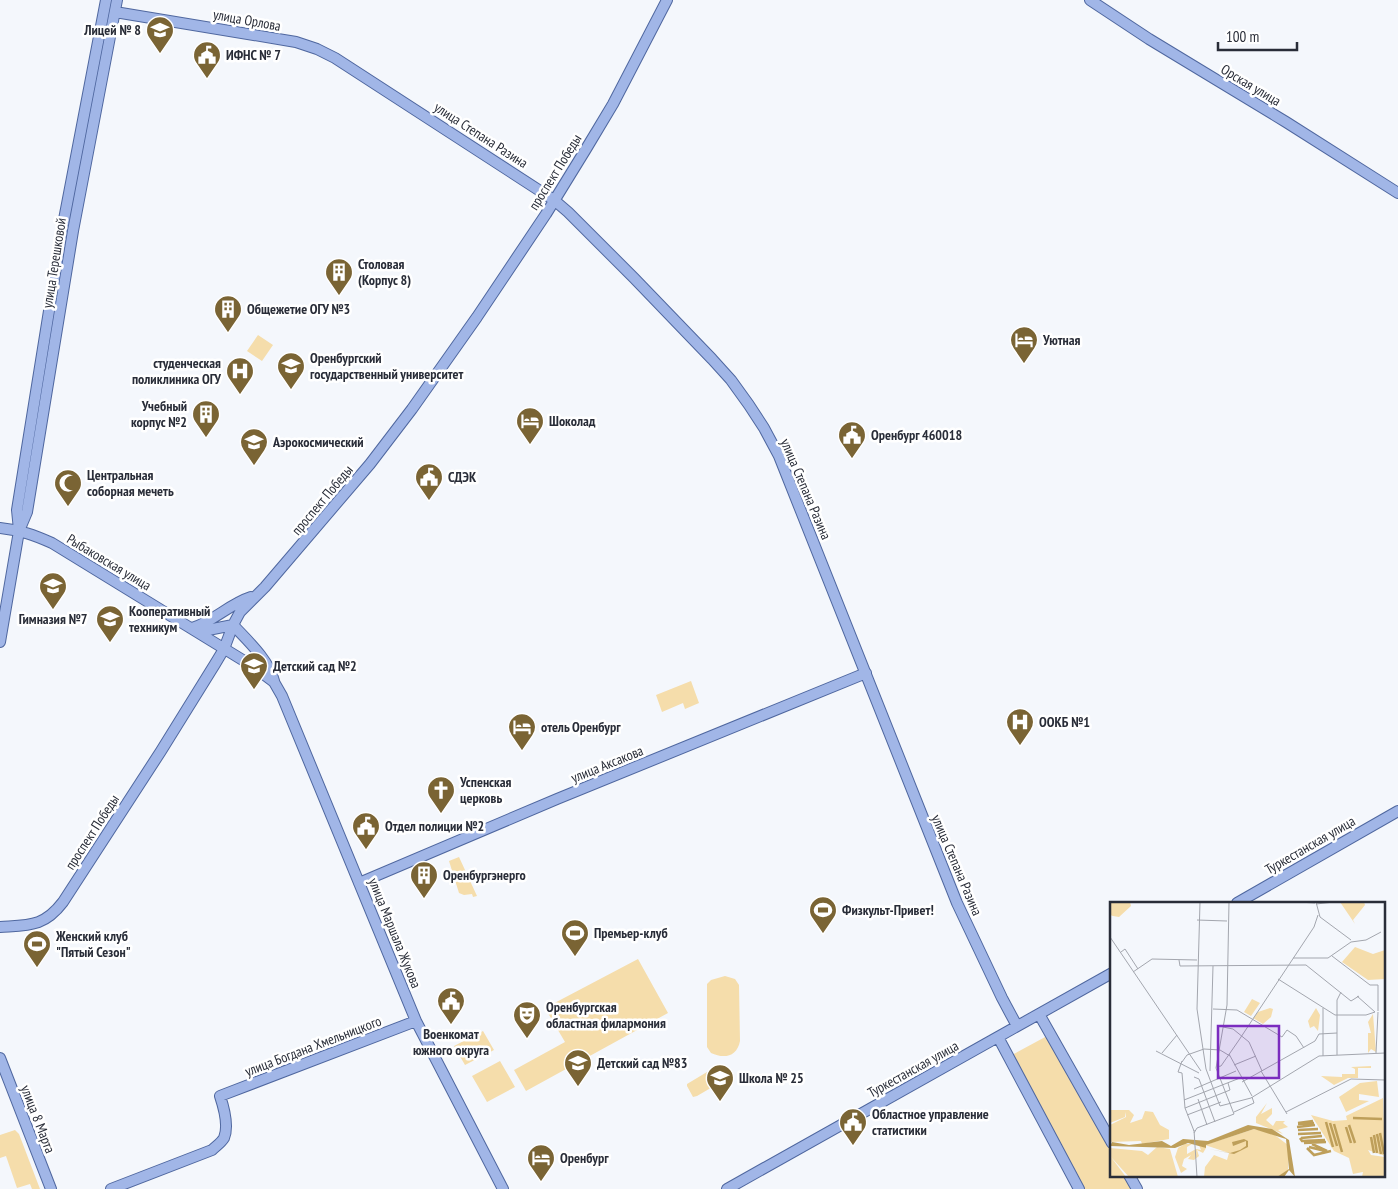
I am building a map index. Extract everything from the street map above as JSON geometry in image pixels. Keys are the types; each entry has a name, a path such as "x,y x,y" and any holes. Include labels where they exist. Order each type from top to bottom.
{"main road":[{"name":"улица Терешковой","path":"19,531 17,510 62,230 106,0"},
{"name":"улица Терешковой","path":"0,642 19,531 27,512 73,231 117,0"},
{"name":"проспект Победы","path":"0,927 36,924 55,912 166,743 224,648 240,612 266,587 370,464 412,409 477,317 554,200 613,104 667,0"},
{"name":"Орская улица","path":"1090,0 1398,193"},
{"name":"улица Орлова","path":"114,12 285,40"},
{"name":"улица Степана Разина","path":"285,40 312,47 344,63 554,200 634,278 731,380 762,426 779,456 957,903 1017,1026"},
{"name":"Рыбаковская улица","path":"0,528 32,534 52,543 224,648"},
{"path":"195,630 239,602 256,596"},
{"path":"195,630 233,625"},
{"name":"улица Маршала Жукова","path":"233,625 269,667 416,1021 503,1189"},
{"name":"улица Маршала Жукова","path":"224,648 274,682"},
{"name":"улица Аксакова","path":"359,883 557,799 866,673"},
{"name":"Туркестанская улица","path":"1239,902 1398,811"},
{"name":"Туркестанская улица","path":"727,1189 1110,974"},
{"path":"1039,1014 1110,1139"},
{"name":"улица Богдана Хмельницкого","path":"111,1189 212,1150 224,1138 223,1105 220,1096 416,1021"},
{"path":"998,1037 1079,1189"},
{"name":"улица 8 Марта","path":"0,1058 51,1189"},
{"path":"1130,1176 1137,1189"}],"shaded area":[{"path":"258,335 273,345 262,361 247,351"},
{"path":"691,681 699,703 685,709 683,703 662,712 656,695"},
{"path":"459,857 477,896 473,897 472,894 464,895 459,893 449,861"},
{"path":"638,959 668,1013 526,1091 514,1070 565,1042 545,1008"},
{"path":"725,976 735,979 739,985 740,1041 733,1053 721,1056 711,1053 707,1047 707,984 711,980"},
{"path":"483,1031 494,1050 465,1065 454,1046"},
{"path":"1047,1036 1110,1148 1110,1176 1126,1176 1133,1189 1083,1189 1010,1056"},
{"path":"500,1061 515,1087 487,1102 472,1076"},
{"path":"712,1069 721,1082 693,1097 687,1084"},
{"path":"15,1130 19,1134 40,1189 32,1189 30,1184 17,1188 6,1156 0,1158 0,1135"}],"place":[{"name":"Лицей № 8","path":"160,54"},
{"name":"ИФНС № 7","path":"207,79"},
{"name":"Столовая (Корпус 8)","path":"339,296"},
{"name":"Общежетие ОГУ №3","path":"228,333"},
{"name":"Уютная","path":"1024,364"},
{"name":"Оренбургский государственный университет","path":"291,390"},
{"name":"студенческая поликлиника ОГУ","path":"240,395"},
{"name":"Учебный корпус №2","path":"206,438"},
{"name":"Шоколад","path":"530,445"},
{"name":"Оренбург 460018","path":"852,459"},
{"name":"Аэрокосмический","path":"254,466"},
{"name":"СДЭК","path":"429,501"},
{"name":"Центральная соборная мечеть","path":"68,507"},
{"name":"Гимназия №7","path":"53,610"},
{"name":"Кооперативный техникум","path":"110,643"},
{"name":"Детский сад №2","path":"254,690"},
{"name":"ООКБ №1","path":"1020,746"},
{"name":"отель Оренбург","path":"522,751"},
{"name":"Успенская церковь","path":"441,814"},
{"name":"Отдел полиции №2","path":"366,850"},
{"name":"Оренбургэнерго","path":"424,899"},
{"name":"Физкульт-Привет!","path":"823,934"},
{"name":"Премьер-клуб","path":"575,957"},
{"name":"Женский клуб \"Пятый Сезон\"","path":"37,968"},
{"name":"Военкомат южного округа","path":"451,1025"},
{"name":"Оренбургская областная филармония","path":"527,1039"},
{"name":"Детский сад №83","path":"578,1087"},
{"name":"Школа № 25","path":"720,1102"},
{"name":"Областное управление статистики","path":"853,1146"},
{"name":"Оренбург","path":"541,1182"}]}
